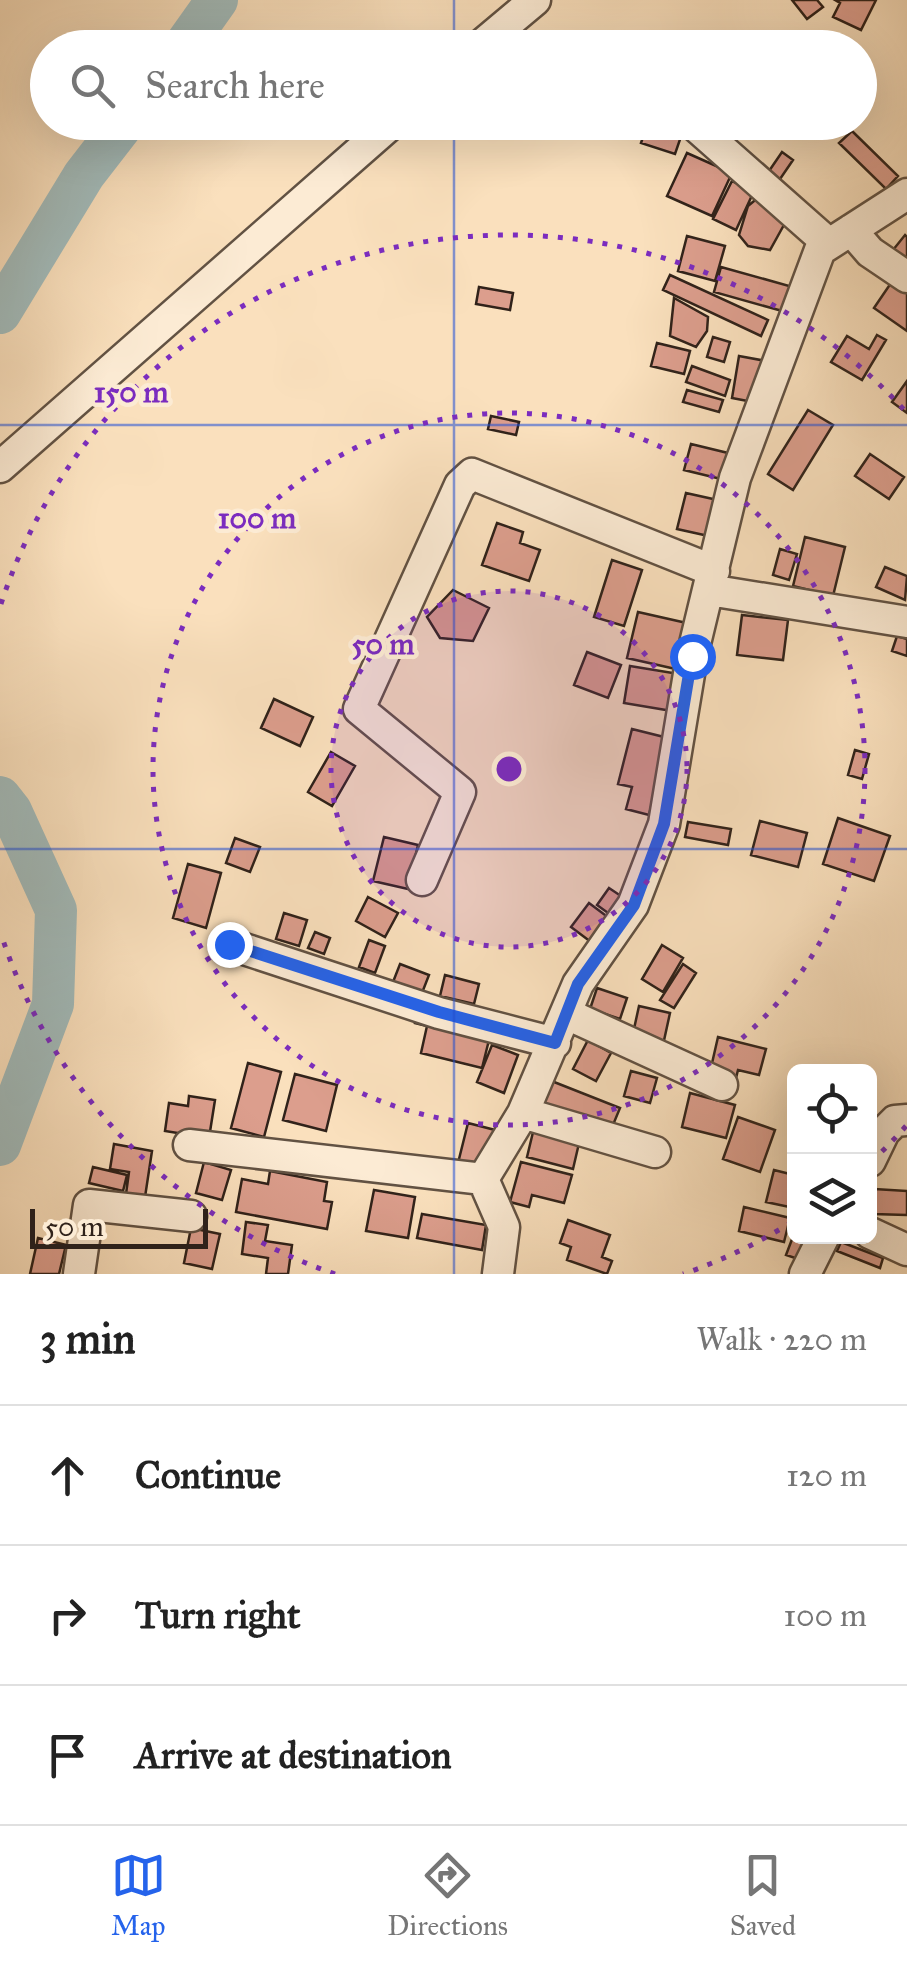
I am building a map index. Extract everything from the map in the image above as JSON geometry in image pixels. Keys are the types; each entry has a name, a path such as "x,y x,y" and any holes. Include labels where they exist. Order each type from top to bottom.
{"street":[{"path":"499,30 535,0"},
{"path":"0,467 372,140"},
{"path":"714,140 839,237 907,276"},
{"path":"483,1179 523,1113 578,984 634,905 664,824 692,656 735,478 820,250 907,194"},
{"path":"422,880 460,792 359,710 460,485 472,474 711,581 907,622"},
{"path":"229,944 439,1012 555,1043"},
{"path":"566,1014 722,1085"},
{"path":"523,1113 655,1152"},
{"path":"873,1154 895,1120 907,1120"},
{"path":"189,1145 483,1179"},
{"path":"483,1179 504,1227 498,1274"},
{"path":"79,1274 89,1205 191,1216"},
{"path":"877,1236 907,1250"},
{"path":"806,1274 820,1244"}],"building":[{"path":"792,0 817,0 823,7 807,19"},
{"path":"835,0 876,0 861,30 833,17 840,3"},
{"path":"642,140 680,140 675,154 641,143"},
{"path":"861,140 898,176 886,189 839,143"},
{"path":"782,152 793,160 778,182 767,174"},
{"path":"687,153 732,173 712,216 667,196"},
{"path":"732,181 754,191 736,230 713,219"},
{"path":"760,196 785,223 770,250 748,246 739,235 748,206"},
{"path":"687,236 725,246 715,281 678,271"},
{"path":"907,237 907,269 889,255"},
{"path":"721,267 800,289 793,314 714,292"},
{"path":"670,275 768,320 761,336 663,290"},
{"path":"893,280 907,290 907,331 874,308"},
{"path":"479,287 513,293 510,310 476,304"},
{"path":"674,298 708,317 707,331 696,347 670,336"},
{"path":"877,335 886,340 862,380 831,362 847,336 869,349"},
{"path":"713,337 730,342 724,362 707,357"},
{"path":"657,343 690,351 684,374 651,366"},
{"path":"739,356 766,361 758,403 732,398"},
{"path":"692,366 730,380 725,396 686,382"},
{"path":"907,381 907,413 892,402"},
{"path":"687,390 723,400 719,412 683,402"},
{"path":"808,410 833,425 793,490 768,474"},
{"path":"491,416 519,422 516,435 488,429"},
{"path":"691,444 728,453 721,479 684,470"},
{"path":"870,454 904,477 889,499 855,476"},
{"path":"686,493 722,501 713,537 677,529"},
{"path":"497,523 523,532 520,543 540,550 529,581 482,565"},
{"path":"805,537 845,547 833,596 793,586"},
{"path":"780,549 797,554 789,580 773,575"},
{"path":"612,560 642,570 624,626 594,617"},
{"path":"885,567 907,576 905,600 876,587"},
{"path":"453,590 489,608 473,641 440,638 427,617"},
{"path":"638,612 691,624 680,670 627,658"},
{"path":"742,615 788,620 783,660 737,655"},
{"path":"897,636 907,639 907,656 892,651"},
{"path":"587,652 621,665 608,698 574,685"},
{"path":"630,666 685,675 678,712 624,703"},
{"path":"274,699 313,717 300,746 261,728"},
{"path":"632,729 668,738 649,815 626,809 632,787 618,784"},
{"path":"855,750 869,754 862,779 848,775"},
{"path":"331,752 355,766 332,806 308,792"},
{"path":"838,818 890,836 874,881 823,864"},
{"path":"760,821 807,833 798,867 751,855"},
{"path":"688,822 731,829 728,845 685,837"},
{"path":"384,837 418,845 408,889 373,881"},
{"path":"235,838 260,847 250,872 226,863"},
{"path":"188,864 221,873 206,928 173,918"},
{"path":"609,888 627,900 615,918 597,905"},
{"path":"368,897 398,913 385,937 356,921"},
{"path":"589,903 609,918 591,942 571,927"},
{"path":"284,913 307,920 299,946 276,939"},
{"path":"315,932 330,938 324,954 308,948"},
{"path":"369,940 385,946 375,973 359,967"},
{"path":"662,945 683,958 663,992 642,979"},
{"path":"400,964 429,975 422,993 393,982"},
{"path":"683,964 696,973 674,1008 660,1000"},
{"path":"445,975 479,984 474,1004 440,996"},
{"path":"597,988 627,998 620,1019 590,1009"},
{"path":"639,1006 670,1013 663,1045 632,1038"},
{"path":"417,1014 491,1032 482,1068 421,1053 427,1026 415,1023"},
{"path":"718,1037 766,1049 759,1075 738,1070 736,1078 710,1072"},
{"path":"588,1040 611,1053 596,1081 573,1069"},
{"path":"492,1045 518,1055 504,1093 477,1082"},
{"path":"248,1063 281,1072 264,1137 231,1128"},
{"path":"631,1071 657,1078 650,1103 624,1096"},
{"path":"295,1074 337,1085 326,1131 283,1120"},
{"path":"549,1080 620,1108 608,1137 538,1109"},
{"path":"690,1093 735,1105 726,1138 682,1127"},
{"path":"189,1096 215,1100 209,1138 165,1131 169,1103 188,1106"},
{"path":"738,1117 775,1130 760,1172 723,1159"},
{"path":"468,1123 495,1130 485,1170 458,1163"},
{"path":"534,1128 580,1139 573,1169 527,1157"},
{"path":"114,1144 152,1151 145,1197 126,1194 129,1172 110,1169"},
{"path":"204,1162 231,1170 222,1200 196,1193"},
{"path":"521,1162 572,1175 564,1203 532,1195 529,1207 510,1202"},
{"path":"93,1167 127,1175 123,1191 89,1183"},
{"path":"774,1170 787,1173 787,1206 766,1202"},
{"path":"270,1171 327,1182 324,1201 332,1202 327,1229 236,1212 242,1179 268,1184"},
{"path":"877,1189 907,1191 907,1215 877,1214"},
{"path":"374,1190 415,1197 408,1238 366,1231"},
{"path":"744,1207 787,1217 784,1242 739,1231"},
{"path":"422,1214 486,1225 482,1250 417,1238"},
{"path":"568,1220 610,1235 602,1257 612,1261 607,1274 567,1260 571,1247 560,1243"},
{"path":"246,1222 268,1225 265,1241 292,1245 288,1274 266,1274 268,1258 242,1254"},
{"path":"191,1228 220,1234 212,1269 184,1263"},
{"path":"38,1238 66,1245 59,1274 30,1274"},
{"path":"790,1244 807,1244 801,1260 786,1255"},
{"path":"840,1244 846,1244 883,1258 880,1268 837,1251"}],"waterway":[{"path":"196,30 217,0"},
{"path":"0,313 84,175 111,140"},
{"path":"0,797 11,811 56,910 53,1004 0,1145"}],"route":[{"path":"229,944 439,1012 555,1043 578,984 634,905 664,824 692,656"}]}
